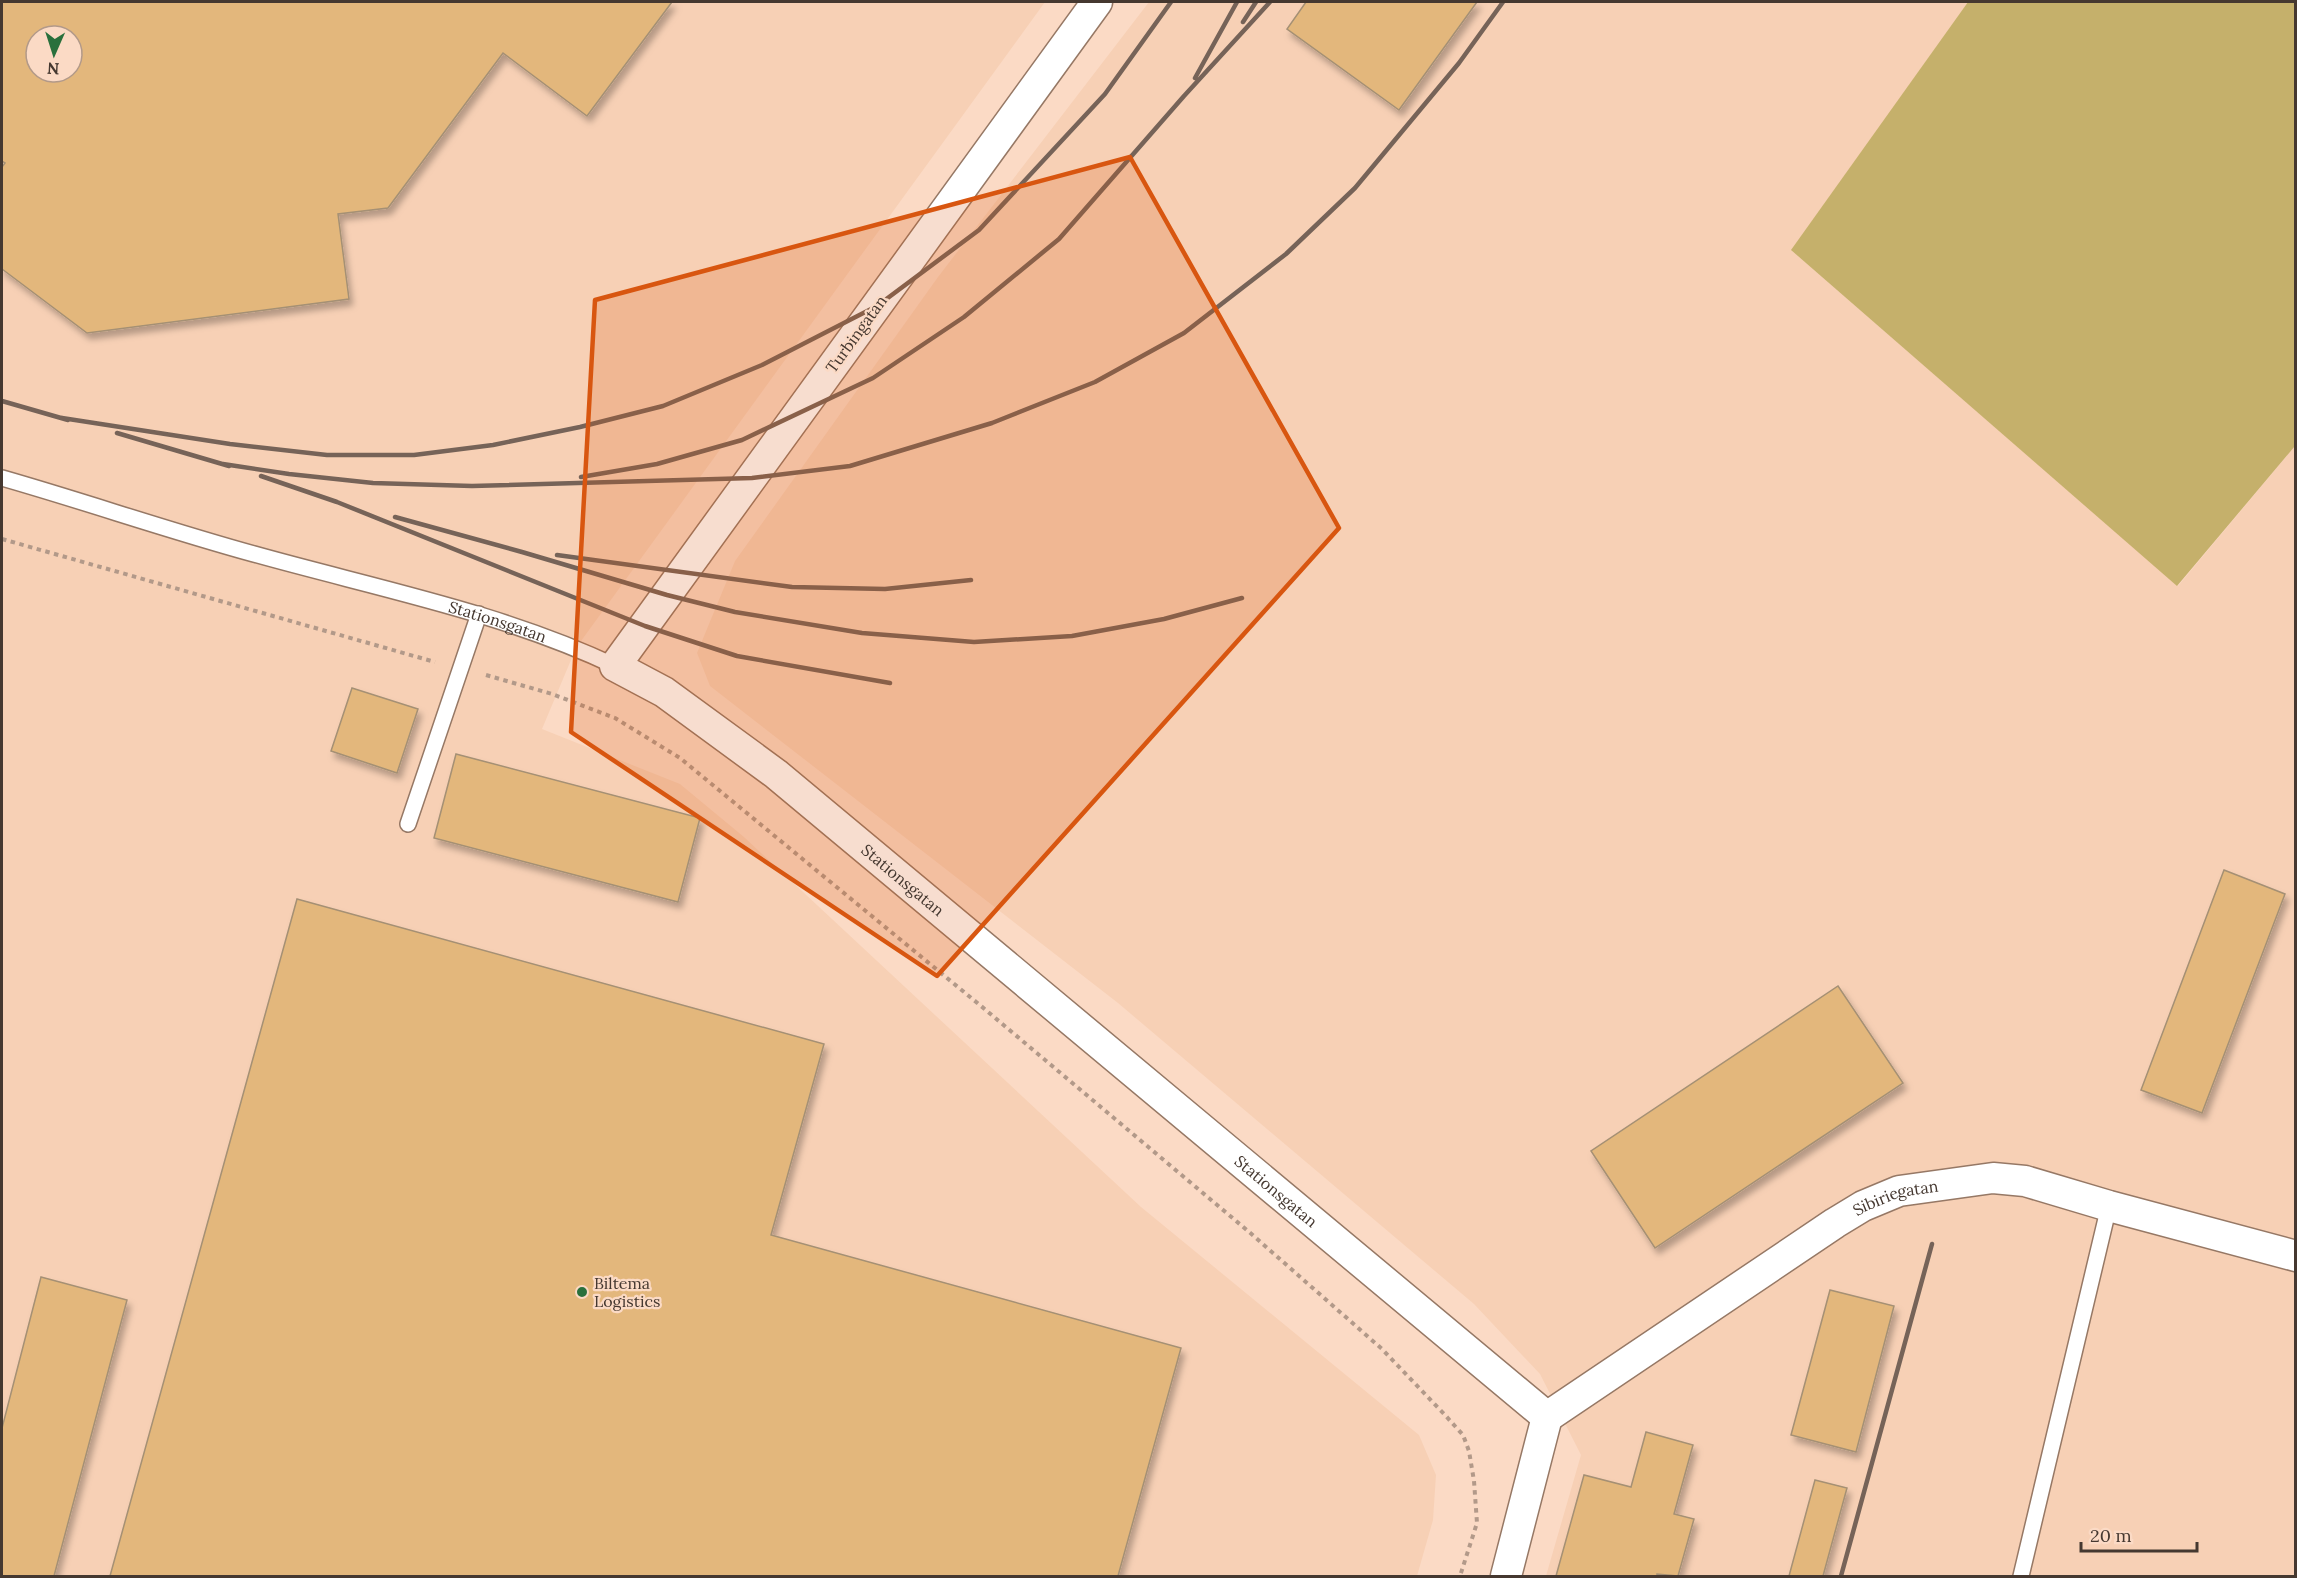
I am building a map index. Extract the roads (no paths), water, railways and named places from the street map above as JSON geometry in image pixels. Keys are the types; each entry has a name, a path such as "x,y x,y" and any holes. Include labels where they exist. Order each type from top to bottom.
{"street":[{"name":"Turbingatan","path":"615,666 1097,2"},
{"name":"Stationsgatan","path":"615,666 664,693 776,774 1547,1417"},
{"name":"Sibiriegatan","path":"1547,1417 1835,1223 1863,1206 1899,1191 1993,1178 2025,1181 2295,1256"},
{"path":"1506,1576 1547,1417"}],"lane":[{"name":"Stationsgatan","path":"2,478 252,554 478,614 535,633 615,666"},
{"path":"408,824 478,614"},
{"path":"2021,1576 2109,1206"}],"railway":[{"path":"62,418 230,444 327,455 414,455 493,445 580,427 663,406 762,365 877,306 979,230 1105,94 1171,2"},
{"path":"1195,78 1237,2"},
{"path":"1243,22 1256,2"},
{"path":"581,477 657,464 742,440 873,378 964,317 1059,239 1270,2"},
{"path":"223,464 373,483 472,486 752,478 850,466 992,423 1095,382 1184,333 1286,254 1355,188 1459,63 1503,2"},
{"path":"2,401 68,420"},
{"path":"117,433 229,466"},
{"path":"261,476 337,502 645,626 737,656 890,683"},
{"path":"395,517 667,595 735,612 862,633 974,642 1072,636 1164,619 1242,598"},
{"path":"557,555 792,587 885,589 971,580"},
{"path":"1841,1576 1932,1244"}],"place":[{"name":"Biltema Logistics","path":"582,1292"}]}
